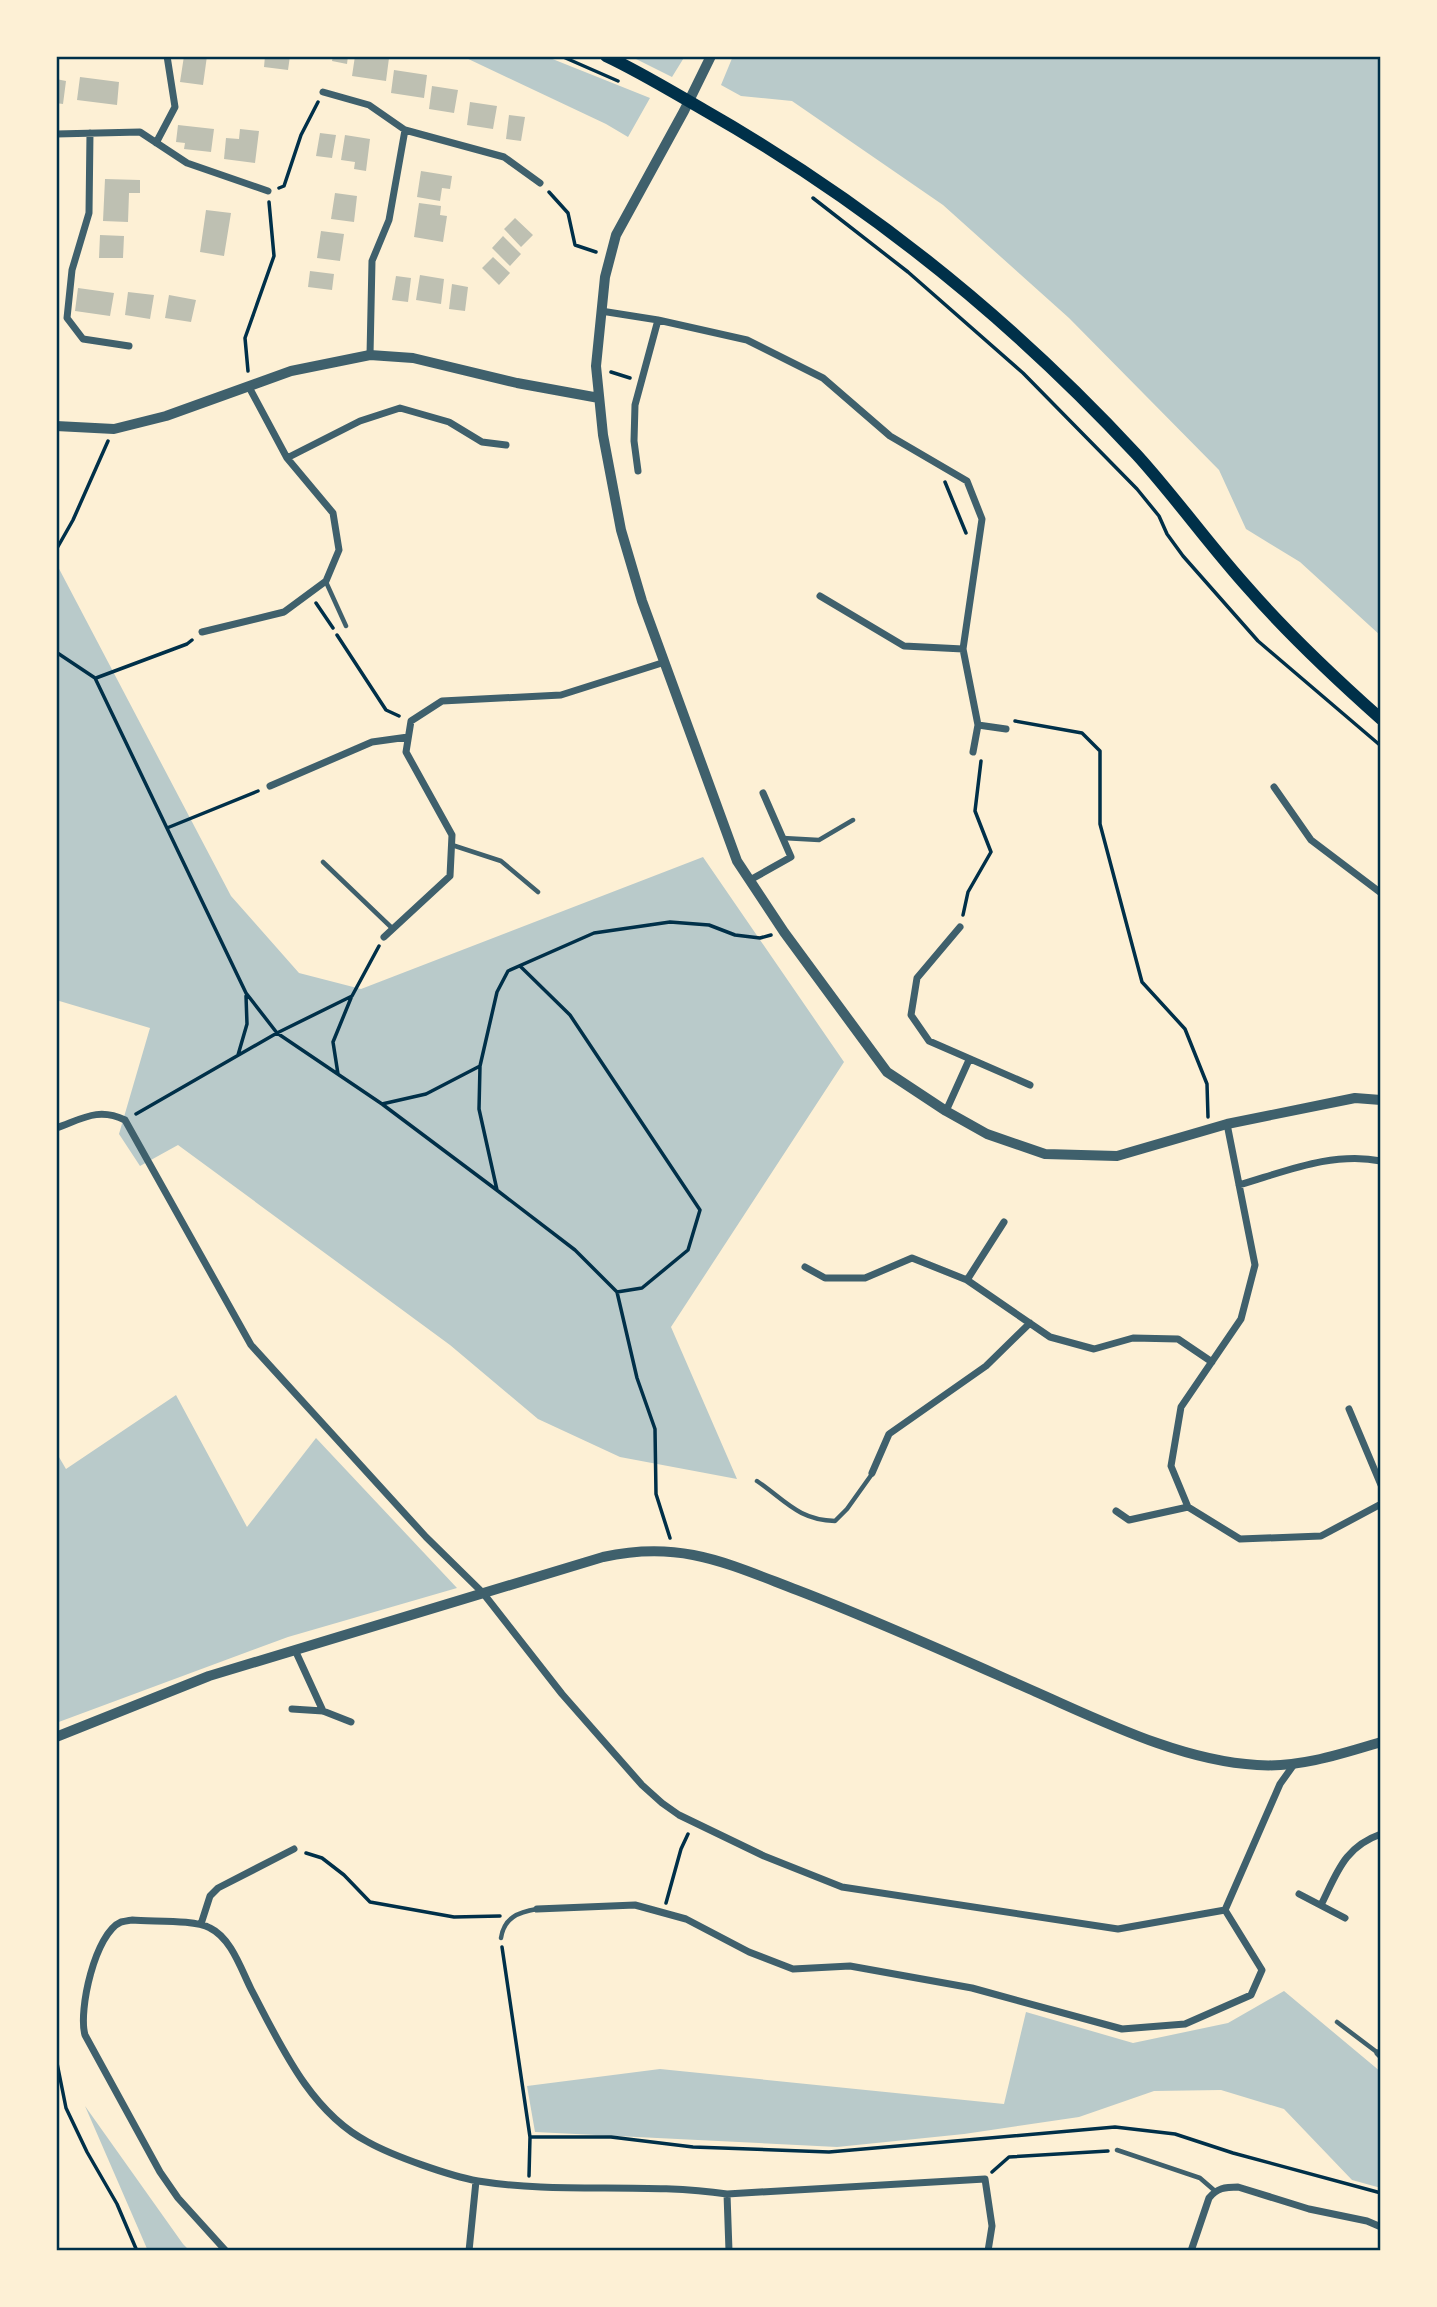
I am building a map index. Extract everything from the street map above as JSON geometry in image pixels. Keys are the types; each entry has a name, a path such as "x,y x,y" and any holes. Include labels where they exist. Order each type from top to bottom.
{"main road":[{"path":"606,56 738,129 822,183 921,256 1037,353 1138,456 1249,590 1322,667 1381,719"}],"street":[{"path":"156,143 175,107 167,56"},
{"path":"711,56 616,235 605,277 596,366 603,435 621,530 642,601 737,861 783,932 887,1072 987,1134 1045,1154 1117,1156 1227,1125 1355,1098 1381,1100"},
{"path":"323,92 369,105 405,130 505,157 540,183"},
{"path":"370,355 372,261 389,220 405,130"},
{"path":"56,134 140,132 187,163 268,191"},
{"path":"90,133 89,213 72,270 67,318 83,339 129,345"},
{"path":"601,311 658,320 747,340 823,378 890,436 967,481 982,519 963,649 978,725 973,752"},
{"path":"638,471 634,441 635,405 658,320"},
{"path":"56,426 114,429 166,416 291,371 370,355 413,358 517,383 600,398"},
{"path":"202,632 284,612 326,581 339,550 332,513 287,458 249,387"},
{"path":"287,458 360,421 400,408 449,422 482,442 506,445"},
{"path":"820,596 904,646 963,649"},
{"path":"384,937 450,876 452,835 406,752 411,721 442,701 561,695 665,662"},
{"path":"978,725 1006,729"},
{"path":"270,786 372,742 408,737"},
{"path":"1274,787 1311,840 1381,893"},
{"path":"750,880 791,857 763,793"},
{"path":"961,928 917,978 911,1015 929,1041 1030,1085"},
{"path":"946,1111 969,1060"},
{"path":"56,1128 100,1112 125,1120 251,1345 426,1537 483,1593 562,1694 642,1785 662,1802 694,1822 764,1856 842,1887 1118,1929 1225,1910"},
{"path":"1227,1125 1255,1265 1241,1320 1181,1407 1171,1466 1188,1507 1240,1539 1321,1536 1381,1504"},
{"path":"1239,1185 1328,1160 1367,1158 1381,1161"},
{"path":"967,1280 1004,1222"},
{"path":"805,1267 825,1278 865,1278 912,1258 967,1280 1051,1337 1094,1349 1133,1338 1178,1339 1212,1362"},
{"path":"872,1473 889,1434 986,1366 1030,1322"},
{"path":"1349,1409 1381,1485"},
{"path":"1116,1511 1129,1520 1188,1507"},
{"path":"56,1737 209,1676 483,1593 614,1555 643,1550 674,1550 722,1562 829,1602 1141,1736 1215,1760 1257,1765 1296,1763 1381,1742"},
{"path":"295,1650 323,1711"},
{"path":"292,1709 323,1711 351,1722"},
{"path":"1225,1910 1280,1784 1296,1763"},
{"path":"1321,1905 1346,1857 1355,1846 1381,1834"},
{"path":"201,1924 210,1896 218,1888 295,1849"},
{"path":"1299,1894 1345,1918"},
{"path":"537,1909 635,1905 686,1919 749,1952 793,1969 850,1966 972,1988 1122,2029 1185,2024 1251,1995 1262,1970 1225,1910"},
{"path":"226,2251 178,2198 160,2172 85,2035 82,2024 83,2008 94,1965 104,1939 121,1922 132,1920 201,1924 216,1931 229,1947 283,2049 317,2099 367,2142 425,2165 476,2180 529,2185 696,2190 727,2194 985,2179 992,2226 988,2251"},
{"path":"469,2251 476,2180"},
{"path":"1191,2251 1204,2210 1215,2191 1226,2187 1238,2187 1308,2209 1367,2221 1381,2227"},
{"path":"727,2194 729,2251"}],"lane":[{"path":"326,581 346,626"},
{"path":"783,838 819,840 853,820"},
{"path":"452,845 501,861 538,892"},
{"path":"323,862 393,929"},
{"path":"757,1481 797,1511 818,1521 835,1521 872,1473"},
{"path":"501,1938 502,1930 513,1916 537,1909"},
{"path":"1337,2022 1380,2055"},
{"path":"1117,2150 1200,2178 1215,2191"}],"path":[{"path":"561,56 619,82"},
{"path":"249,387 245,338 274,256 268,191 284,186 301,135 323,92"},
{"path":"540,183 568,212 575,245 610,256"},
{"path":"803,192 908,272 1023,373 1137,489 1159,516 1167,534 1183,556 1258,641 1381,746"},
{"path":"596,366 641,382"},
{"path":"56,550 73,520 114,429"},
{"path":"937,464 976,558"},
{"path":"310,593 386,710 411,721"},
{"path":"95,678 187,644 202,632"},
{"path":"56,652 95,678 246,993 277,1033 382,1104 498,1191 575,1250 617,1292 637,1378 655,1429 656,1494 674,1550"},
{"path":"1006,729 1012,721 1082,733 1100,751 1100,824 1142,982 1185,1029 1207,1084 1208,1130"},
{"path":"961,928 968,892 991,852 975,811 981,762 973,752"},
{"path":"167,828 270,786"},
{"path":"498,1191 480,1109 480,1066 497,992 508,971 594,933 670,922 709,925 734,935 761,938 783,932"},
{"path":"338,1074 333,1042 352,996 384,937"},
{"path":"520,966 569,1015 700,1210 688,1250 642,1288 617,1292"},
{"path":"238,1055 247,1024 246,993"},
{"path":"125,1120 277,1033 352,996"},
{"path":"382,1104 426,1094 480,1066"},
{"path":"664,1912 681,1849 694,1822"},
{"path":"295,1849 322,1858 344,1875 370,1902 454,1917 513,1916"},
{"path":"501,1938 530,2137 529,2185"},
{"path":"56,2042 57,2063 66,2108 117,2204 136,2251"},
{"path":"530,2137 611,2137 693,2147 829,2152 1115,2127 1175,2134 1233,2153 1381,2193"},
{"path":"985,2179 1009,2157 1117,2150"}],"shaded area":[{"path":"462,56 545,56 650,98 628,137"},
{"path":"630,56 685,56 672,77"},
{"path":"733,56 1381,56 1381,636 1300,562 1246,529 1219,470 1069,318 943,205 792,101 741,96 721,85"},
{"path":"56,563 231,896 299,973 361,989 703,857 844,1062 671,1327 737,1479 620,1457 538,1419 450,1345 178,1145 140,1166 119,1134 150,1028 56,1000"},
{"path":"176,1395 247,1527 316,1438 457,1588 288,1637 56,1723 56,1452 66,1469"},
{"path":"1284,1991 1381,2072 1381,2188 1352,2180 1284,2109 1221,2090 1154,2091 1079,2117 964,2134 837,2147 535,2132 527,2086 660,2069 1004,2104 1026,2012 1133,2043 1228,2023"},
{"path":"85,2106 183,2244 190,2251 148,2251"}],"building":[{"path":"184,56 207,56 203,85 180,82"},
{"path":"265,56 290,56 288,70 264,67"},
{"path":"333,56 348,56 347,64 332,61"},
{"path":"355,56 389,58 386,81 352,76"},
{"path":"394,70 427,75 424,98 391,93"},
{"path":"80,77 119,82 117,105 77,100"},
{"path":"56,79 66,81 63,104 56,103"},
{"path":"432,86 458,90 454,113 429,109"},
{"path":"470,102 497,106 493,129 467,125"},
{"path":"509,115 525,117 521,141 506,139"},
{"path":"178,125 214,129 211,152 184,149 185,143 176,142"},
{"path":"240,129 259,131 255,163 224,159 226,138 239,139"},
{"path":"320,133 336,135 332,158 316,156"},
{"path":"345,135 370,139 366,171 354,169 355,162 341,160"},
{"path":"421,171 452,176 450,189 442,188 440,201 417,197"},
{"path":"105,179 140,180 140,193 129,193 128,222 103,221"},
{"path":"335,193 357,196 354,222 331,219"},
{"path":"419,203 441,206 440,215 447,216 443,242 414,237"},
{"path":"206,210 231,213 224,256 200,252"},
{"path":"515,218 533,235 521,247 504,229"},
{"path":"321,231 344,234 340,261 317,258"},
{"path":"100,235 124,236 123,258 99,258"},
{"path":"503,236 521,254 510,266 492,248"},
{"path":"493,257 510,273 499,285 482,268"},
{"path":"310,271 334,274 332,290 308,287"},
{"path":"420,275 444,279 441,304 416,300"},
{"path":"396,276 411,278 408,302 392,300"},
{"path":"452,284 468,287 465,311 449,309"},
{"path":"78,288 114,293 110,316 75,311"},
{"path":"128,292 154,295 150,319 125,315"},
{"path":"169,295 196,300 191,322 165,318"}]}
